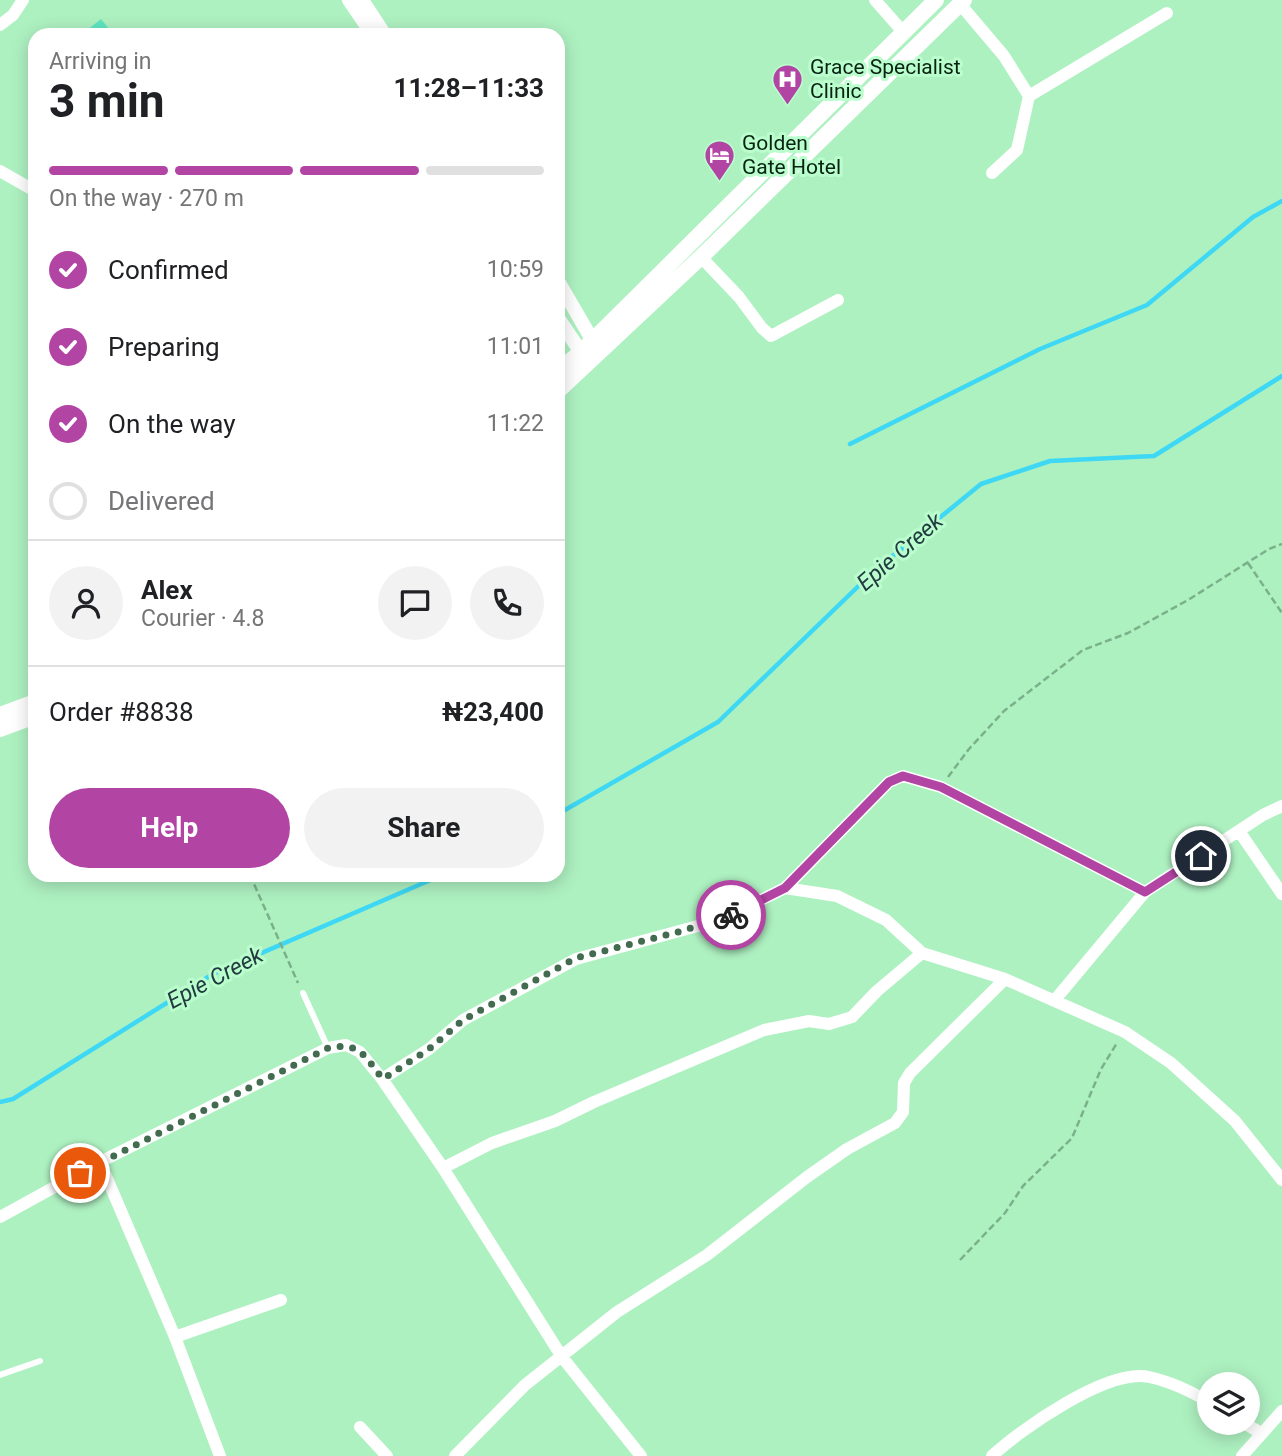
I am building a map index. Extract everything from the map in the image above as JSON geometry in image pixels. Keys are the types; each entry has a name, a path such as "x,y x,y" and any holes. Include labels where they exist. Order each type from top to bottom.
{"main road":[{"path":"565,382 590,352 936,0"},
{"path":"565,367 590,352 701,257 962,2"},
{"path":"0,715 28,705"},
{"path":"0,729 28,719"}],"street":[{"path":"0,25 13,15 23,0"},
{"path":"349,0 368,28"},
{"path":"362,0 380,28"},
{"path":"875,0 904,33"},
{"path":"962,2 1004,56 1029,96 1017,150 992,173"},
{"path":"1029,96 1167,13"},
{"path":"0,171 28,187"},
{"path":"701,257 771,336 838,300"},
{"path":"565,297 590,352"},
{"path":"565,325 590,352"},
{"path":"383,1079 429,1049 463,1020 576,958 720,920 785,888 889,782 903,776 941,787 1145,892"},
{"path":"1054,1001 1145,892 1282,806"},
{"path":"1239,831 1282,894"},
{"path":"785,888 837,896 886,920 922,953 1005,979 1125,1032 1171,1063 1235,1121 1282,1180"},
{"path":"443,1168 492,1143 555,1121 764,1030 808,1021 830,1024 852,1017 877,991 922,953"},
{"path":"463,1453 525,1385 617,1312 707,1255 847,1149 895,1123 903,1112 904,1083 910,1073 1005,979"},
{"path":"0,1217 100,1162 328,1048 346,1045 360,1052 383,1079 443,1168 562,1357 638,1452 623,1456"},
{"path":"100,1162 175,1337 220,1456"},
{"path":"175,1337 281,1300"},
{"path":"992,1456 1008,1441 1066,1403 1114,1381 1147,1376 1197,1397"},
{"path":"1242,1456 1282,1411"},
{"path":"360,1427 387,1456"}],"lane":[{"path":"303,993 328,1048"},
{"path":"0,1375 40,1360"}],"path":[{"path":"941,787 969,749 1004,711 1083,650 1128,633 1282,544"},
{"path":"1248,562 1282,613"},
{"path":"253,882 303,993"},
{"path":"960,1260 1005,1213 1023,1186 1072,1138 1101,1069 1125,1032"}],"building":[{"path":"101,19 108,28 90,28"}],"waterway":[{"path":"850,444 1040,349 1147,305 1253,217 1282,201"},
{"name":"Epie Creek","path":"565,810 718,722 873,572 981,484 1050,461 1154,456 1282,376"},
{"name":"Epie Creek","path":"0,1102 13,1099 213,974 426,882"}],"way so far":[{"path":"80,1173 328,1048 346,1045 360,1052 383,1079 429,1049 463,1020 576,958 682,931 731,915"}],"place":[{"name":"Grace Specialist Clinic","path":"787,106"},
{"name":"Golden Gate Hotel","path":"719,182"}],"route":[{"path":"731,915 785,888 889,782 903,776 941,787 1145,892 1201,856"}]}
